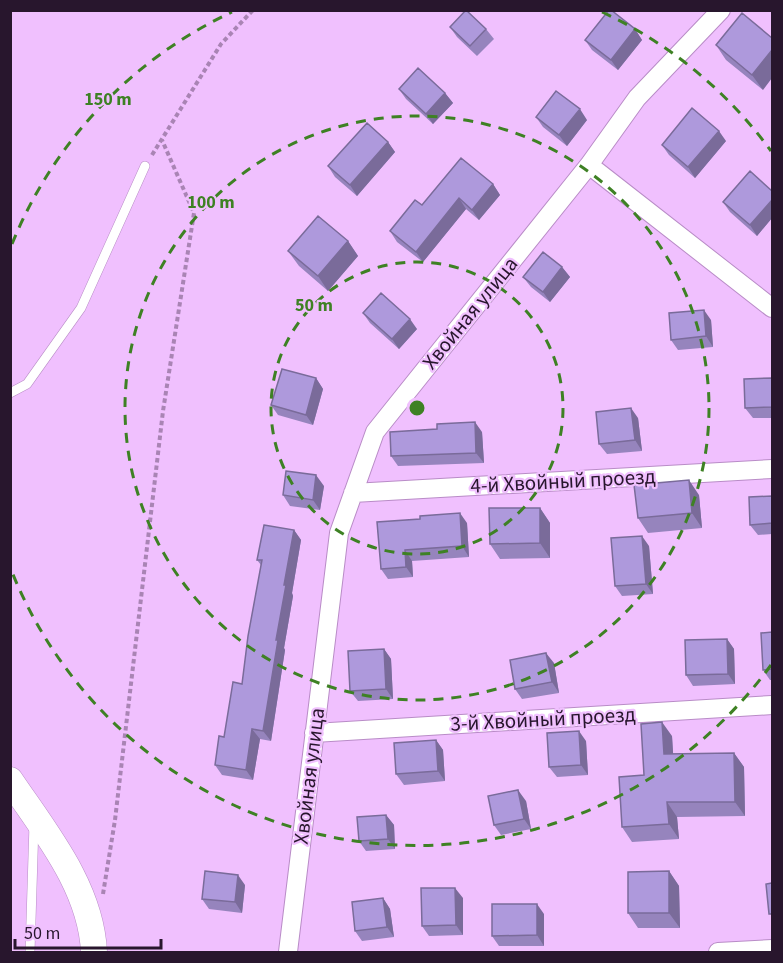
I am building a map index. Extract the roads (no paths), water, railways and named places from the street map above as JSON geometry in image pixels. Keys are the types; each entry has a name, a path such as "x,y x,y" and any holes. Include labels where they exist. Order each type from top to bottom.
{"street":[{"name":"Хвойная улица","path":"288,952 339,533 375,432 589,165 637,98 721,10"},
{"path":"589,165 772,308"},
{"name":"4-й Хвойный проезд","path":"353,493 772,469"},
{"name":"3-й Хвойный проезд","path":"314,733 772,705"},
{"path":"10,780 65,863 86,906 94,952"},
{"path":"718,952 772,949"}],"lane":[{"path":"10,393 27,384 81,308 145,166"},
{"path":"30,952 34,816"}]}
